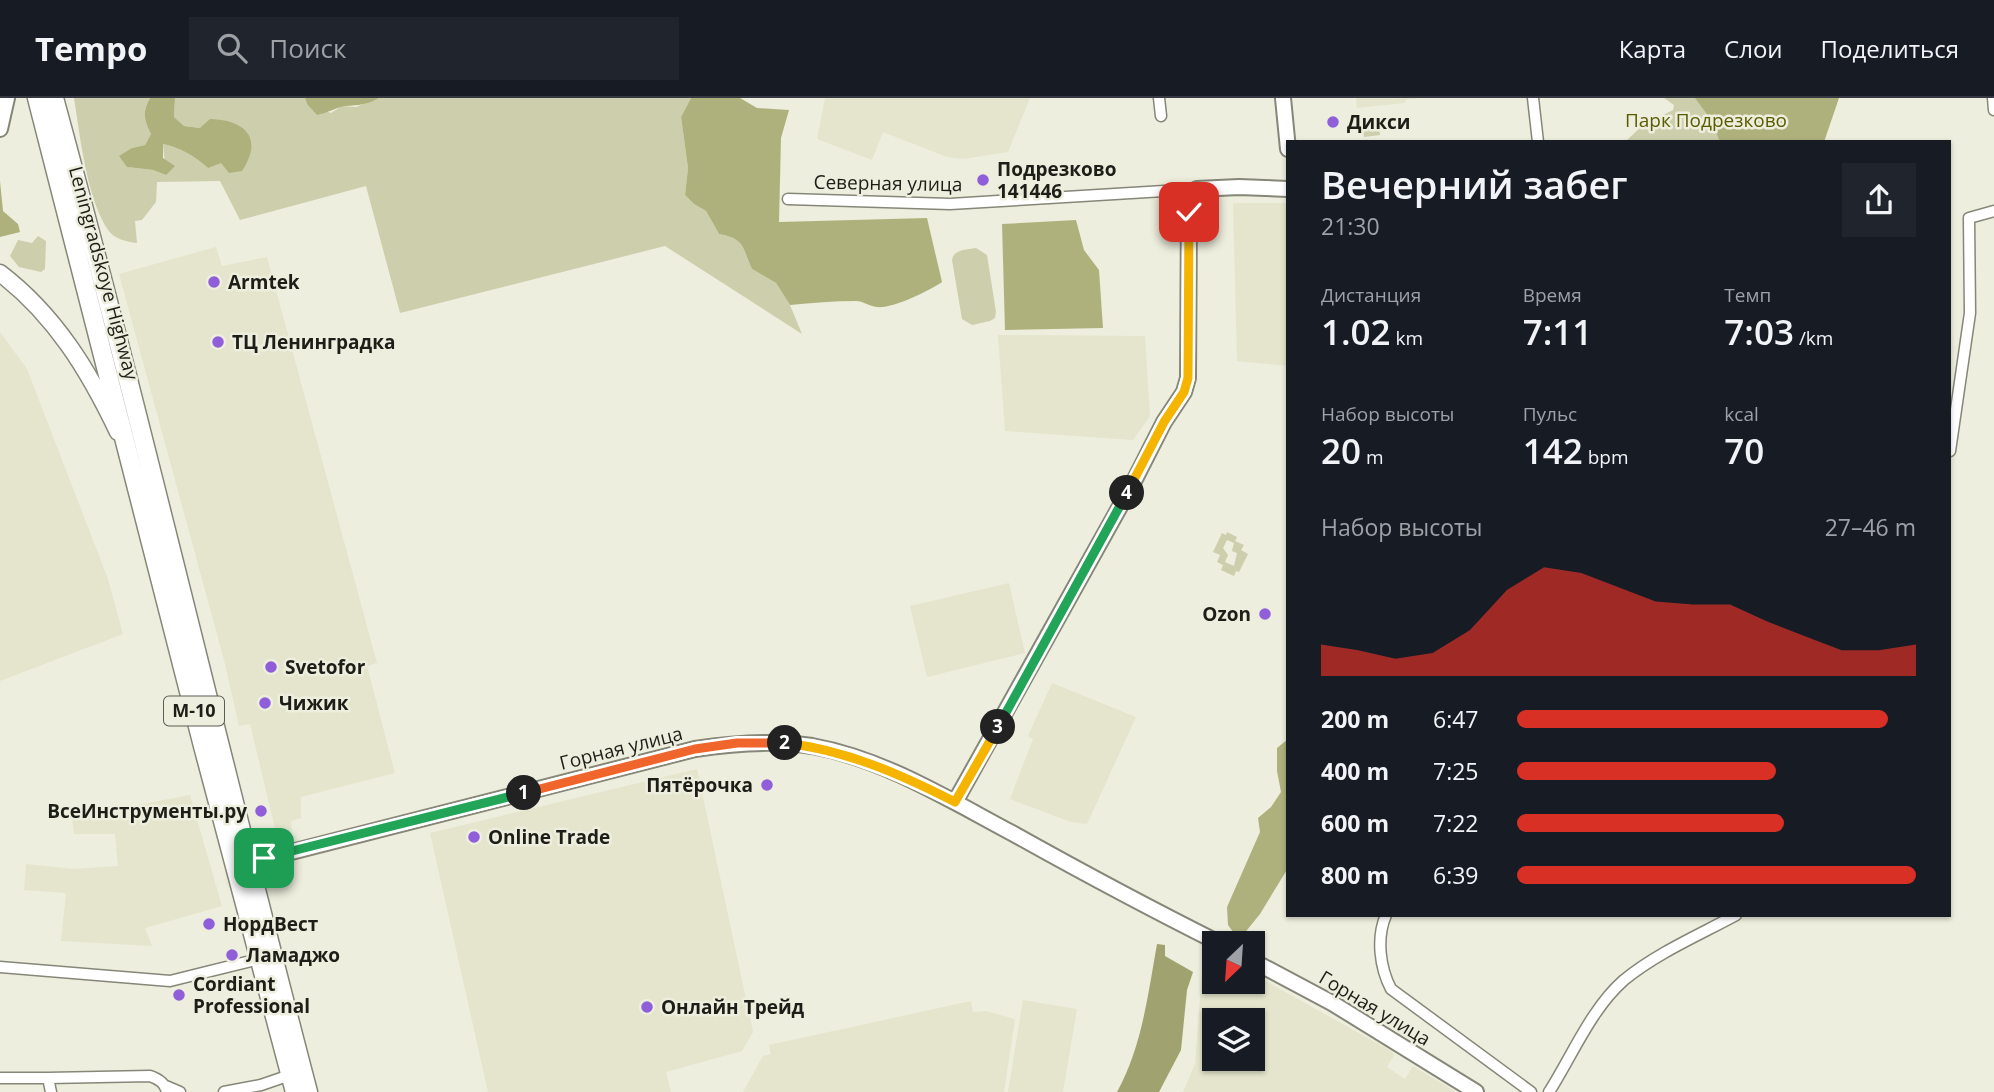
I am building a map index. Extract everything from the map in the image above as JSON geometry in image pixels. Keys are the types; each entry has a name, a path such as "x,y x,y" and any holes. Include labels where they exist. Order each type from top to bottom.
{"highway":[{"name":"Leningradskoye Highway","path":"37,98 139,457 309,1092"},
{"name":"Leningradskoye Highway","path":"54,98 74,172 259,959 293,1083"}],"main road":[{"path":"0,273 30,298 79,357 139,457"}],"street":[{"path":"0,129 7,98"},
{"path":"61,98 74,172"},
{"path":"1159,98 1161,116"},
{"path":"1283,98 1287,140"},
{"path":"1533,98 1538,140"},
{"path":"1993,98 1994,110"},
{"path":"955,802 1132,485 1164,422 1184,392 1188,378 1189,207 1197,190 1239,187 1286,189"},
{"name":"Северная улица","path":"788,199 950,204 1197,190"},
{"path":"1951,444 1970,313 1969,218 1994,211"},
{"name":"Горная улица","path":"248,863 695,749 737,743 783,743 811,746 873,764 955,802 1202,935"},
{"path":"1385,917 1382,971 1391,989 1531,1092"},
{"path":"1549,1092 1602,1006 1623,982 1650,961 1732,917"},
{"path":"0,967 170,981 259,959"},
{"name":"Горная улица","path":"1265,967 1332,1003 1476,1092"},
{"path":"0,1078 150,1076 158,1079 166,1089 180,1092"},
{"path":"48,1078 51,1092"},
{"path":"224,1092 261,1085 293,1083"}],"shaded area":[{"path":"150,98 175,98 174,117 184,126 200,128 210,119 241,127 251,140 251,149 242,171 229,173 221,163 208,168 187,153 163,144 163,158 175,166 166,175 153,170 127,167 119,156 132,148 145,145 151,134 145,116"},
{"path":"305,98 379,98 317,115"},
{"path":"691,98 740,98 757,108 789,110 781,138 779,222 927,218 942,282 910,299 884,307 856,301 790,305 776,283 752,269 739,242 719,234 706,211 685,195 688,168 681,117"},
{"path":"825,98 1030,98 1008,152 963,159 947,157 883,132 872,160 817,139"},
{"path":"1356,98 1423,98 1357,108"},
{"path":"1695,98 1839,98 1825,140 1719,140 1712,121"},
{"path":"0,181 3,211 18,224 20,232 0,237"},
{"path":"1233,203 1286,203 1286,366 1237,361"},
{"path":"1076,220 1084,250 1099,270 1103,328 1005,330 1002,224"},
{"path":"216,247 222,266 267,257 377,663 367,666 395,773 301,797 301,818 291,821 292,846 280,849 250,724 239,726 224,660 119,274"},
{"path":"0,332 27,369 108,579 123,634 0,681"},
{"path":"998,335 1145,336 1150,416 1133,440 1005,431"},
{"path":"1009,583 1025,653 927,677 910,606"},
{"path":"1052,683 1136,717 1087,824 1071,822 1010,799 1033,739 1028,736"},
{"path":"1286,741 1286,871 1246,931 1232,931 1228,925 1227,907 1260,832 1258,818 1271,807 1281,792 1277,748"},
{"path":"697,769 753,1032 742,1051 666,1072 671,1092 488,1092 430,833"},
{"path":"190,795 222,906 145,928 152,946 61,941 66,893 24,890 26,864 73,869 118,866 115,834 74,834 71,811 127,807"},
{"path":"1157,944 1165,945 1165,956 1193,972 1187,990 1181,1050 1159,1092 1117,1092 1126,1075 1138,1039"},
{"path":"1202,972 1202,994 1265,994 1265,981 1391,1051 1394,1055 1387,1067 1405,1079 1413,1066 1456,1092 1183,1092 1195,1064"},
{"path":"1023,1000 1077,1009 1063,1092 1008,1092"},
{"path":"971,1001 973,1012 986,1011 1015,1019 1004,1092 743,1092 763,1056 771,1054 769,1045"}],"green space":[{"path":"74,98 150,98 145,116 151,134 145,145 132,148 127,167 153,170 166,175 163,144 187,153 208,168 200,128 184,126 174,117 175,98 305,98 307,104 331,113 342,106 356,107 379,98 691,98 681,117 688,168 685,195 706,211 719,234 739,242 752,269 776,283 790,305 802,334 665,246 400,313 366,186 240,220 220,181 157,182 156,202 142,220 135,221 137,243 125,241 108,230 95,202 85,167"},
{"name":"Парк Подрезково","path":"1664,98 1786,98 1770,140 1627,140 1643,125 1673,110 1674,105"},
{"path":"1378,119 1380,135 1364,137 1362,121"},
{"path":"38,236 46,241 45,269 41,272 19,267 10,256 18,240 32,243"},
{"path":"976,248 987,255 996,312 995,318 990,321 972,325 962,319 952,260 958,252"},
{"path":"1227,532 1237,537 1235,541 1244,545 1241,550 1248,554 1234,576 1221,570 1223,565 1217,562 1220,555 1213,552 1222,533 1226,535","holes":["1227,540 1234,543 1232,551 1237,553 1234,566 1225,562 1228,555 1223,548"]}],"place":[{"name":"Дикси","path":"1333,122"},
{"name":"Подрезково 141446","path":"983,180"},
{"name":"Armtek","path":"214,282"},
{"name":"ТЦ Ленинградка","path":"218,342"},
{"name":"Ozon","path":"1265,614"},
{"name":"Svetofor","path":"271,667"},
{"name":"Чижик","path":"265,703"},
{"name":"Пятёрочка","path":"767,785"},
{"name":"ВсеИнструменты.ру","path":"261,811"},
{"name":"Online Trade","path":"474,837"},
{"name":"НордВест","path":"209,924"},
{"name":"Ламаджо","path":"232,955"},
{"name":"Cordiant Professional","path":"179,995"},
{"name":"Онлайн Трейд","path":"647,1007"}],"route":[{"path":"264,858 695,749 737,743 783,743 838,753 873,764 955,802 1132,485 1164,422 1184,392 1188,378 1189,212"}]}
